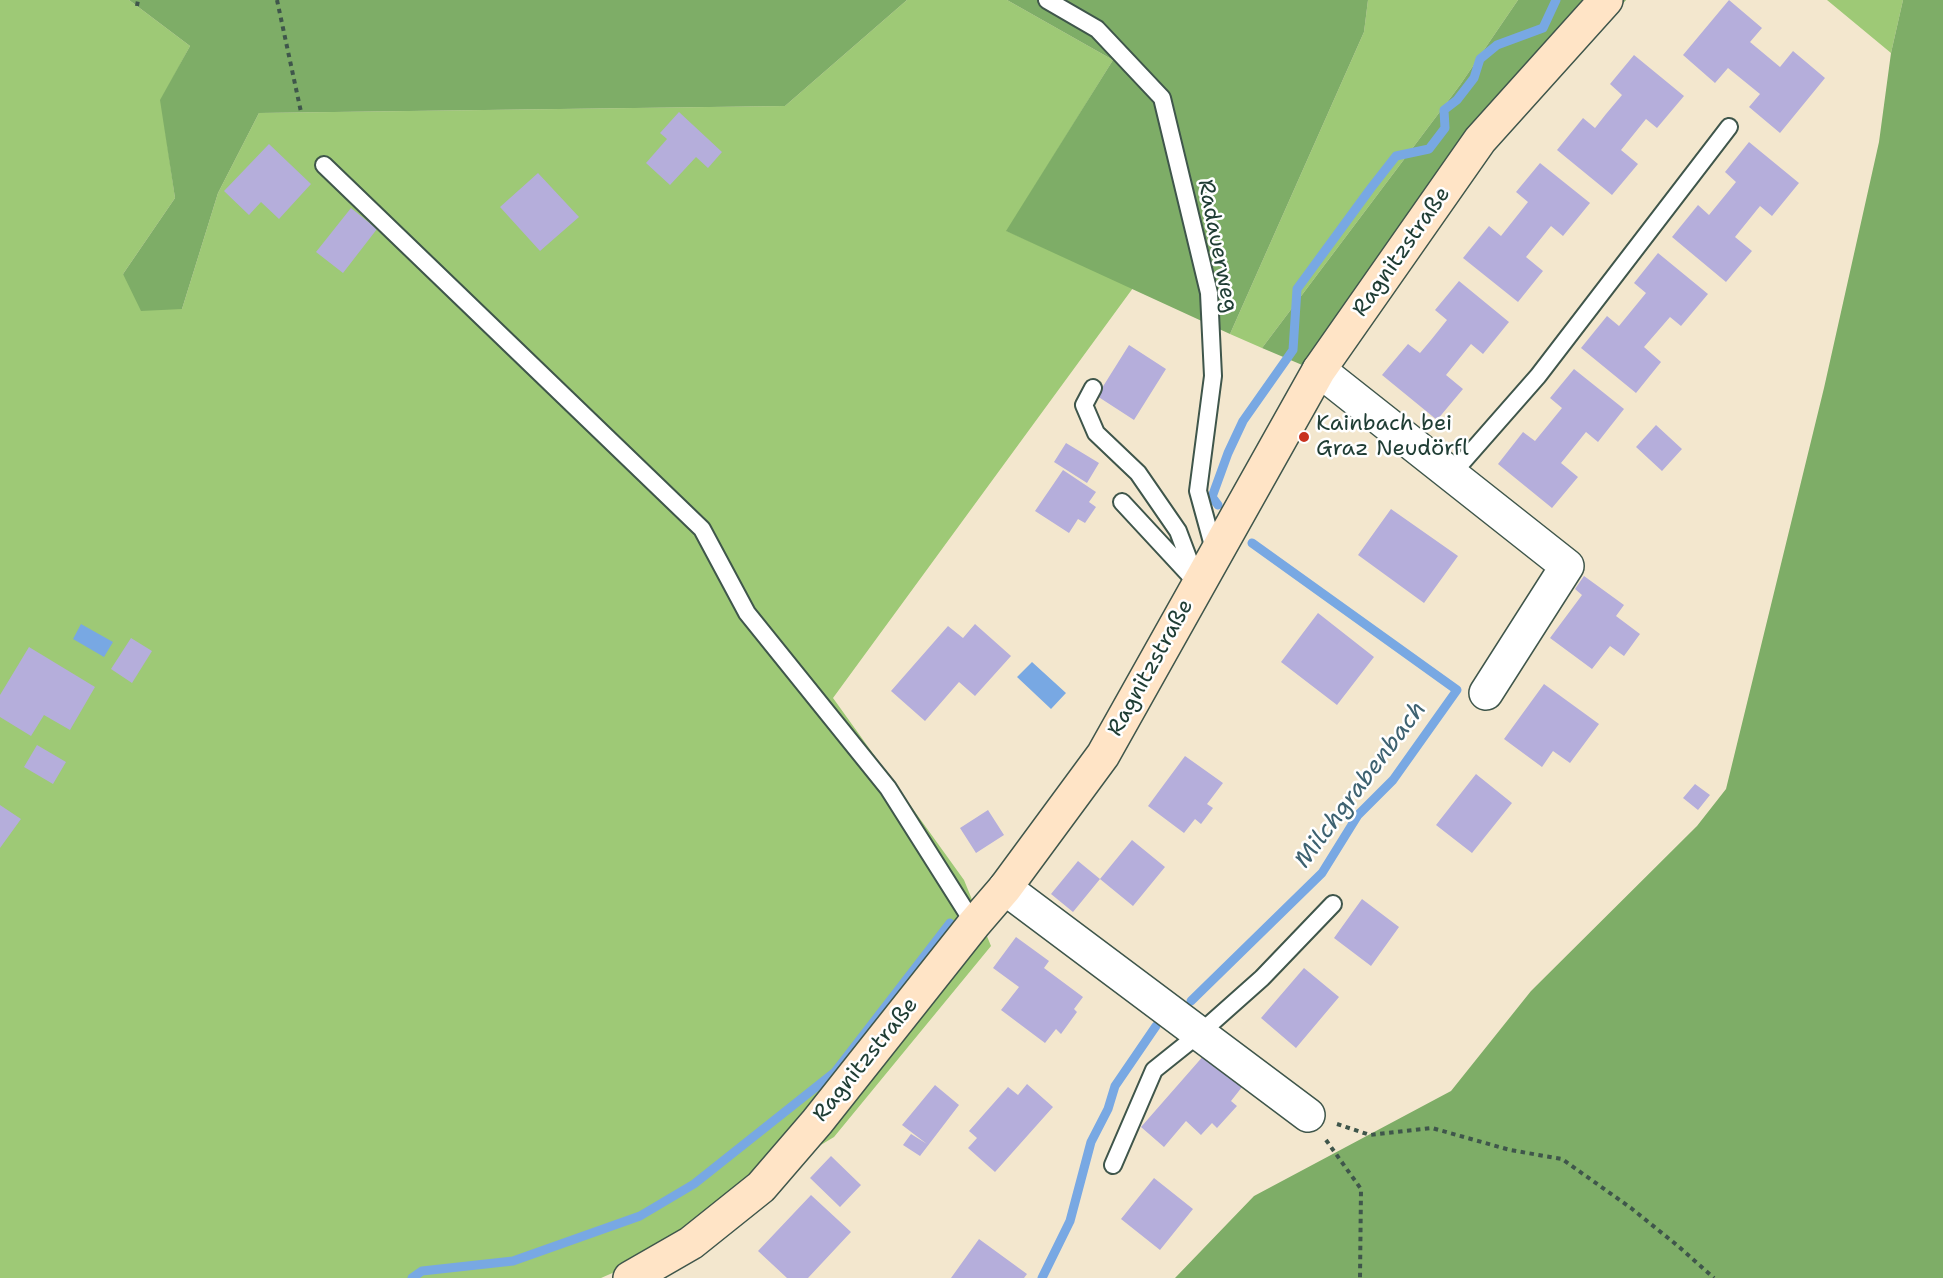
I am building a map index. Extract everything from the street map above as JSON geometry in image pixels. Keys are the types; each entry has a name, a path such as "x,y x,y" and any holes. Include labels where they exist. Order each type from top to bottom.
{"main road":[{"name":"Ragnitzstraße","path":"630,1278 691,1243 761,1187 817,1122 1005,888 1103,755 1319,370 1480,140 1606,0"}],"street":[{"path":"1319,370 1567,566 1486,693"},
{"path":"1005,888 1308,1115"}],"lane":[{"name":"Radauerweg","path":"1047,0 1096,29 1162,98 1209,293 1213,376 1198,491 1215,553"},
{"path":"1451,475 1538,375 1729,127"},
{"path":"324,165 702,529 747,614 888,788 974,924"},
{"path":"1093,388 1084,405 1096,433 1138,473 1178,531 1198,584"},
{"path":"1122,502 1198,584"},
{"path":"1113,1165 1154,1070 1262,978 1333,904"}],"path":[{"path":"137,6 138,0"},
{"path":"277,0 301,112"},
{"path":"1308,1115 1361,1189 1359,1278"},
{"path":"1308,1115 1370,1135 1432,1128 1510,1150 1562,1159 1631,1208 1714,1278"}],"green space":[{"path":"0,0 129,0 190,46 161,100 175,198 123,274 182,309 218,193 259,113 785,106 907,0 1007,0 1113,60 1007,231 1133,288 833,698 964,880 991,946 834,1137 688,1225 633,1264 601,1278 0,1278"},
{"path":"129,0 907,0 785,106 259,113 218,193 182,309 141,311 123,274 175,198 160,100 190,46"},
{"path":"1007,0 1368,0 1364,32 1230,334 1006,231 1113,60"},
{"path":"1368,0 1518,0 1460,85 1262,348 1230,334 1364,32"},
{"path":"1518,0 1626,0 1470,175 1333,378 1262,348 1460,85"},
{"path":"1827,0 1903,0 1891,53"},
{"path":"1903,0 1943,0 1943,1278 1175,1278 1254,1196 1451,1091 1531,991 1697,826 1726,789 1824,388 1879,142 1891,53"}],"water":[{"path":"81,624 113,642 104,657 73,639"},
{"path":"1032,662 1066,693 1051,709 1017,677"}],"building":[{"path":"1729,0 1762,28 1750,42 1780,67 1793,51 1825,78 1780,133 1749,107 1760,94 1728,68 1715,83 1683,55"},
{"path":"1634,55 1684,96 1657,128 1646,119 1621,150 1638,164 1612,195 1557,150 1583,118 1595,128 1622,95 1610,84"},
{"path":"679,112 722,152 708,168 696,157 670,185 646,163 667,139 660,133"},
{"path":"1749,142 1799,183 1772,216 1760,206 1735,237 1752,251 1726,282 1672,237 1698,205 1709,215 1736,182 1725,172"},
{"path":"269,144 311,184 279,219 261,202 249,215 224,191"},
{"path":"1540,163 1590,203 1563,236 1551,226 1526,257 1543,271 1518,302 1463,258 1489,226 1501,236 1528,202 1516,192"},
{"path":"538,173 579,217 540,251 500,207"},
{"path":"351,208 377,229 343,273 316,252"},
{"path":"1658,253 1708,294 1681,326 1670,317 1644,347 1661,362 1636,393 1581,348 1607,316 1619,326 1646,293 1634,283"},
{"path":"1459,281 1509,322 1483,354 1471,344 1446,375 1463,389 1437,420 1382,375 1408,344 1420,353 1431,340 1447,320 1435,310"},
{"path":"1129,345 1166,369 1134,420 1097,396"},
{"path":"1574,369 1624,409 1598,442 1586,432 1561,463 1578,477 1552,508 1498,464 1523,432 1535,441 1562,408 1550,398"},
{"path":"1656,425 1682,449 1662,471 1636,447"},
{"path":"1066,443 1099,463 1087,483 1054,462"},
{"path":"1063,470 1096,492 1089,502 1096,507 1085,523 1078,519 1069,533 1035,511"},
{"path":"1391,509 1458,556 1424,603 1358,555"},
{"path":"1584,576 1624,605 1616,616 1640,634 1624,656 1610,646 1592,669 1550,638 1582,595 1575,589"},
{"path":"1318,613 1374,657 1337,705 1281,662"},
{"path":"975,624 1011,656 975,696 959,682 925,721 891,691 948,626 963,638"},
{"path":"131,638 152,651 132,683 111,669"},
{"path":"29,647 95,687 70,730 44,715 31,736 0,717 0,695"},
{"path":"1544,684 1599,724 1570,763 1553,751 1542,767 1504,739"},
{"path":"37,745 66,762 53,784 24,767"},
{"path":"1185,756 1223,783 1207,804 1213,808 1201,824 1195,819 1184,833 1148,806"},
{"path":"1476,774 1512,803 1472,853 1436,825"},
{"path":"1695,784 1710,795 1698,810 1683,798"},
{"path":"0,805 21,819 0,848"},
{"path":"988,810 1004,835 976,853 960,828"},
{"path":"1132,840 1165,867 1133,906 1100,879"},
{"path":"1078,861 1100,879 1073,912 1051,894"},
{"path":"1362,899 1399,927 1371,966 1334,938"},
{"path":"1016,937 1049,961 1044,968 1083,997 1074,1009 1077,1012 1061,1034 1056,1029 1045,1043 1001,1010 1019,987 993,968"},
{"path":"1304,968 1339,997 1296,1048 1261,1018"},
{"path":"1205,1054 1242,1087 1231,1101 1237,1106 1217,1128 1212,1123 1201,1135 1186,1121 1164,1147 1141,1127"},
{"path":"1027,1084 1053,1107 995,1172 968,1148 977,1138 969,1131 1008,1087 1018,1095"},
{"path":"935,1085 959,1105 920,1156 903,1145 911,1134 927,1144 902,1125"},
{"path":"831,1156 861,1185 840,1207 810,1178"},
{"path":"1154,1178 1193,1209 1160,1250 1121,1219"},
{"path":"811,1195 851,1232 808,1278 787,1278 758,1251"},
{"path":"979,1239 1027,1274 1024,1278 951,1278"}],"waterway":[{"name":"Milchgrabenbach","path":"1218,505 1212,497 1228,453 1243,421 1293,350 1297,289 1396,156 1429,149 1445,128 1444,110 1457,100 1474,78 1480,59 1497,45 1543,28 1556,0"},
{"name":"Milchgrabenbach","path":"1191,1001 1322,873 1358,815 1393,780 1457,690 1252,543"},
{"path":"412,1278 422,1271 513,1261 640,1216 694,1184 835,1072 950,923"},
{"name":"Milchgrabenbach","path":"1042,1278 1070,1221 1091,1142 1108,1109 1115,1086 1156,1026"}],"place":[{"name":"Kainbach bei Graz Neudörfl","path":"1304,437"}]}
